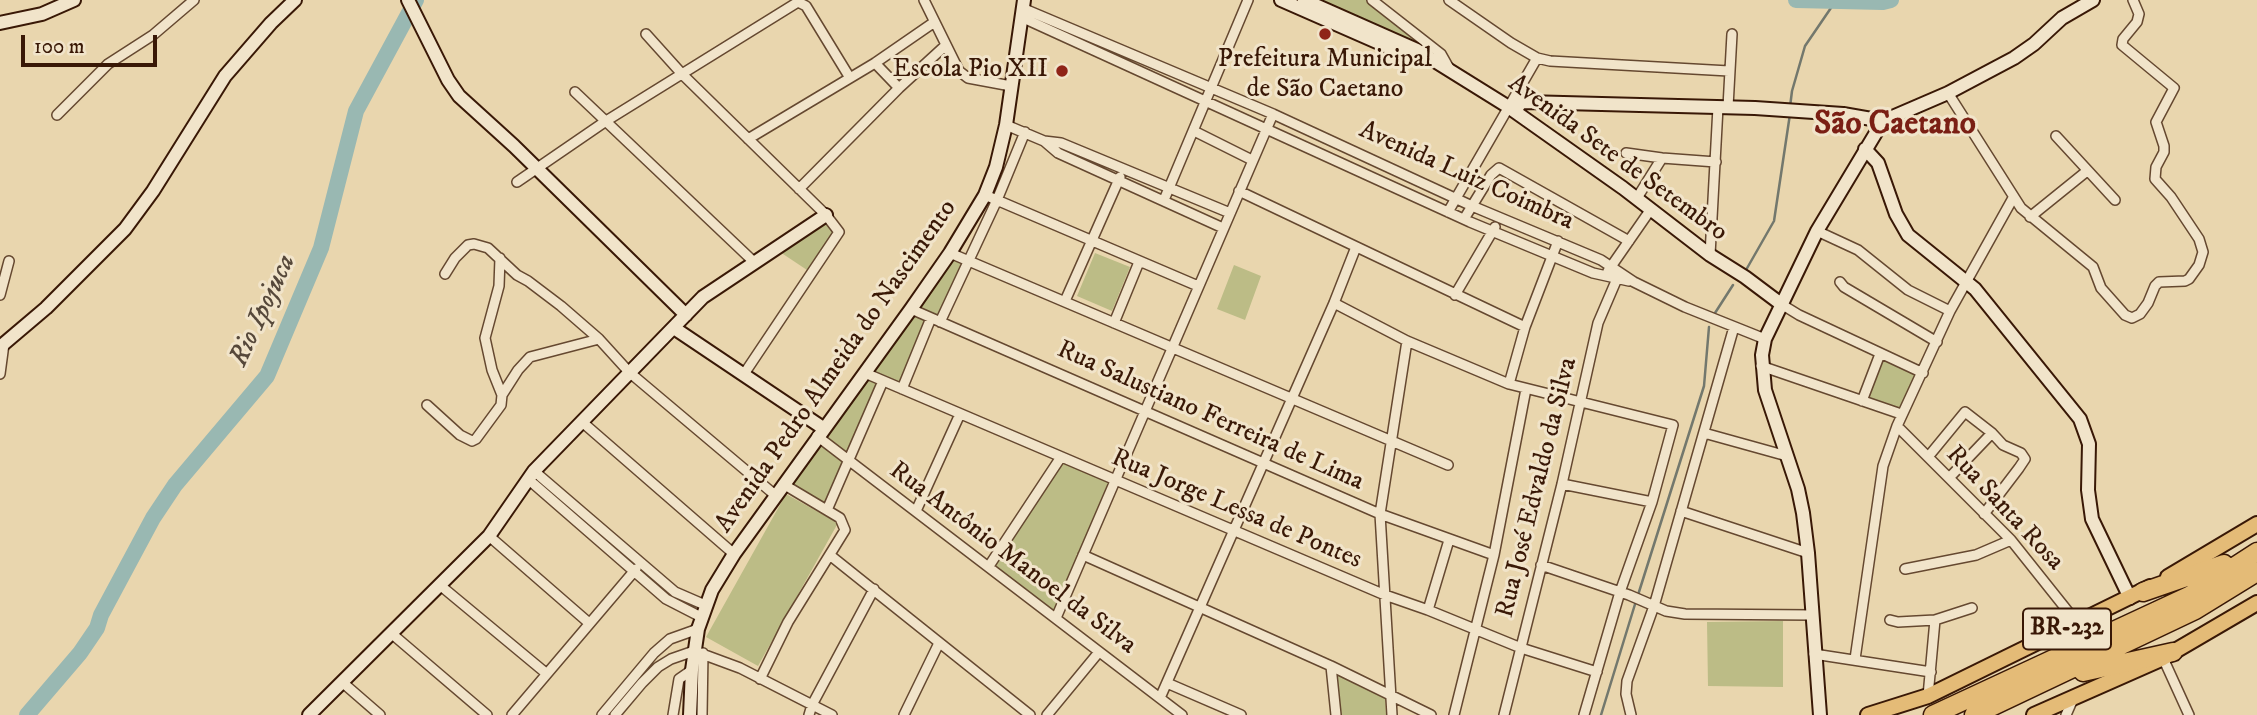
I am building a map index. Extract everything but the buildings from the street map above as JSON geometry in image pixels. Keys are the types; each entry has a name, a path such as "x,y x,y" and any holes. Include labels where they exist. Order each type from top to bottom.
{"highway":[{"path":"2136,595 2216,568 2257,544"},
{"name":"BR-232","path":"1933,715 2192,603 2257,552"},
{"name":"BR-232","path":"1980,713 2257,572"},
{"path":"1980,713 2090,670 2168,655"}],"main road":[{"name":"BR-232","path":"1868,715 1927,696 2008,655 2078,624 2136,595 2257,524"},
{"name":"BR-232","path":"2034,715 2168,655 2257,603"}],"street":[{"path":"0,23 42,14 74,0"},
{"path":"57,115 108,64 146,40 194,0"},
{"path":"0,374 2,346 46,308 125,229 153,191 225,76 295,0"},
{"path":"408,0 448,80 459,96 514,146 686,315"},
{"path":"924,0 959,71 968,78 1011,86"},
{"path":"1164,200 1248,0"},
{"name":"Avenida Sete de Setembro","path":"1281,0 1309,4 1462,79 1511,109 1637,198 1710,255 1781,303"},
{"path":"1372,0 1441,54 1449,73"},
{"path":"1449,0 1537,58 1550,61 1730,71"},
{"path":"1511,109 1525,102 1723,107 1799,111 1883,121 1948,93 2024,52 2062,18 2093,0"},
{"path":"1948,93 2013,198 2030,217 2093,267 2101,288 2120,310 2132,318 2144,311 2159,282 2189,279 2199,265 2203,252 2199,239 2171,197 2155,179 2156,167 2164,152 2156,122 2174,88 2123,47 2122,43 2137,22 2139,14 2133,0"},
{"path":"517,182 606,121 798,2 806,6 850,78"},
{"name":"Avenida Luiz Coimbra","path":"1022,8 1211,87 1472,206 1558,241 1610,266 1619,276"},
{"name":"Avenida Luiz Coimbra","path":"1022,8 1096,51 1448,212 1593,273 1619,276"},
{"name":"Avenida Pedro Almeida do Nascimento","path":"690,715 692,670 699,652 701,617 734,554 820,432 912,309 985,195 996,167 1006,125 1022,8"},
{"path":"748,139 875,63 933,23"},
{"path":"1401,48 1413,31"},
{"path":"646,34 682,74 826,215 839,232 838,238 744,374"},
{"path":"1710,255 1716,162 1730,71 1732,34"},
{"path":"1096,51 1100,39"},
{"path":"799,189 899,88 946,45"},
{"path":"1448,212 1511,109 1537,58"},
{"path":"875,63 899,88"},
{"path":"575,92 754,262"},
{"path":"1056,618 1273,114"},
{"path":"1819,715 1808,553 1798,489 1765,390 1761,366 1765,339 1781,303 1817,231 1883,121"},
{"path":"1006,125 1044,141 1058,153 1223,228"},
{"path":"1194,131 1252,160"},
{"path":"902,389 968,261 1025,132"},
{"path":"2056,136 2115,200"},
{"path":"1044,141 1061,143 1230,213"},
{"path":"1865,149 1878,163 1896,214 1908,235 1983,298 2080,419 2089,444 2088,491 2092,519 2136,595"},
{"path":"1626,153 1716,162"},
{"path":"1637,198 1662,158"},
{"path":"1065,301 1123,169"},
{"path":"1464,219 1495,170 1503,169 1629,241"},
{"path":"2030,217 2087,171"},
{"path":"1239,191 1525,327"},
{"path":"985,195 1198,286"},
{"path":"1855,660 1883,466 1901,414 1923,373 1950,311 2013,198"},
{"path":"1605,276 1651,209"},
{"path":"309,715 489,536 531,475 703,297 826,215"},
{"path":"1455,295 1500,218"},
{"path":"1817,231 1858,250 1908,289 1950,311"},
{"path":"1509,384 1525,327 1558,241"},
{"path":"445,274 455,258 468,245 488,248 517,275 547,295 599,339 629,372 775,495"},
{"path":"1160,698 1292,400 1356,247"},
{"path":"950,253 1448,466"},
{"path":"500,258 499,286 485,338 492,370 502,395"},
{"path":"0,295 9,261"},
{"path":"1114,323 1139,262"},
{"path":"1619,276 1685,307 1765,339"},
{"name":"Rua José Edvaldo da Silva","path":"1504,715 1562,484 1598,323 1619,276"},
{"path":"1840,282 1844,287 1937,342"},
{"path":"1334,303 1407,341 1509,384 1672,425 1625,593 1584,715"},
{"path":"1781,303 1799,315 1923,373"},
{"name":"Rua Salustiano Ferreira de Lima","path":"912,309 1380,514 1494,555"},
{"path":"1631,715 1626,694 1627,681 1681,511 1734,327"},
{"path":"674,328 744,374 820,432"},
{"path":"427,405 460,435 472,441 501,405 502,395 530,357 599,339"},
{"path":"1392,715 1380,514 1407,341"},
{"path":"1862,401 1880,354"},
{"path":"1761,366 1901,414"},
{"name":"Rua Jorge Lessa de Pontes","path":"865,373 1385,595 1521,648 1597,672"},
{"path":"827,510 883,381"},
{"path":"1454,715 1494,555 1525,389"},
{"path":"1928,457 1965,412 1992,433 2003,446 2021,453 2025,459 1984,514"},
{"path":"916,511 960,414"},
{"path":"581,421 734,554"},
{"name":"Rua Santa Rosa","path":"1897,426 2011,540 2078,624"},
{"name":"Rua Antônio Manoel da Silva","path":"820,432 849,460 1182,715"},
{"path":"1704,433 1787,456"},
{"path":"1949,478 1992,433"},
{"path":"989,566 1061,457"},
{"path":"531,475 641,563 701,617"},
{"path":"531,475 634,571 675,605 701,617"},
{"path":"760,679 788,622 844,535 846,526 827,510 783,484"},
{"path":"1562,484 1652,502"},
{"path":"1681,511 1808,553"},
{"path":"489,536 589,623"},
{"path":"1427,610 1448,540"},
{"path":"1905,569 1976,555 2011,540"},
{"path":"1083,555 1391,693 1431,715"},
{"path":"831,556 1030,715"},
{"path":"512,715 641,563"},
{"path":"1541,565 1625,593 1666,611 1685,614 1812,615"},
{"path":"441,586 547,674"},
{"path":"810,710 874,589"},
{"path":"1890,620 1935,620 1972,608"},
{"path":"602,715 654,653 701,617"},
{"path":"1927,696 1935,620"},
{"path":"391,633 487,715"},
{"path":"904,715 939,643"},
{"path":"699,652 702,715"},
{"path":"615,715 658,667 671,659 699,652 740,668 810,710 832,715"},
{"path":"1047,715 1100,652"},
{"path":"1814,654 1931,672"},
{"path":"2168,655 2189,715"},
{"path":"1331,666 1336,715"},
{"path":"673,715 677,683 681,676 692,670"},
{"path":"342,682 380,715"},
{"path":"1167,683 1241,715"},
{"path":"2066,715 2073,699"}],"green space":[{"path":"1315,0 1375,0 1436,48 1430,59"},
{"path":"831,218 842,229 813,274 777,250"},
{"path":"948,250 969,259 942,321 934,317 900,388 885,381 827,510 783,484"},
{"path":"1095,253 1130,267 1112,311 1077,296"},
{"path":"1234,265 1261,276 1245,320 1217,309"},
{"path":"1882,356 1919,374 1901,412 1867,400"},
{"path":"1061,457 1115,481 1056,618 989,566"},
{"path":"786,494 838,523 758,666 706,637"},
{"path":"1783,621 1783,687 1708,686 1707,622"},
{"path":"1337,674 1385,695 1386,715 1341,715"}],"waterway":[{"name":"Rio Ipojuca","path":"27,715 80,653 97,628 101,615 153,518 175,485 267,376 321,248 356,111 416,0"},
{"name":"Rio Ipojuca","path":"1796,0 1891,0"},
{"path":"1790,107 1805,46 1835,2"},
{"path":"1746,270 1774,221 1790,114"},
{"path":"1715,313 1733,285"},
{"path":"1638,595 1704,386 1709,327"},
{"path":"1601,715 1636,601"}],"place":[{"name":"Prefeitura Municipal de São Caetano","path":"1325,34"},
{"name":"Escola Pio XII","path":"1062,71"}],"district":[{"name":"São Caetano","path":"1895,126"}]}
